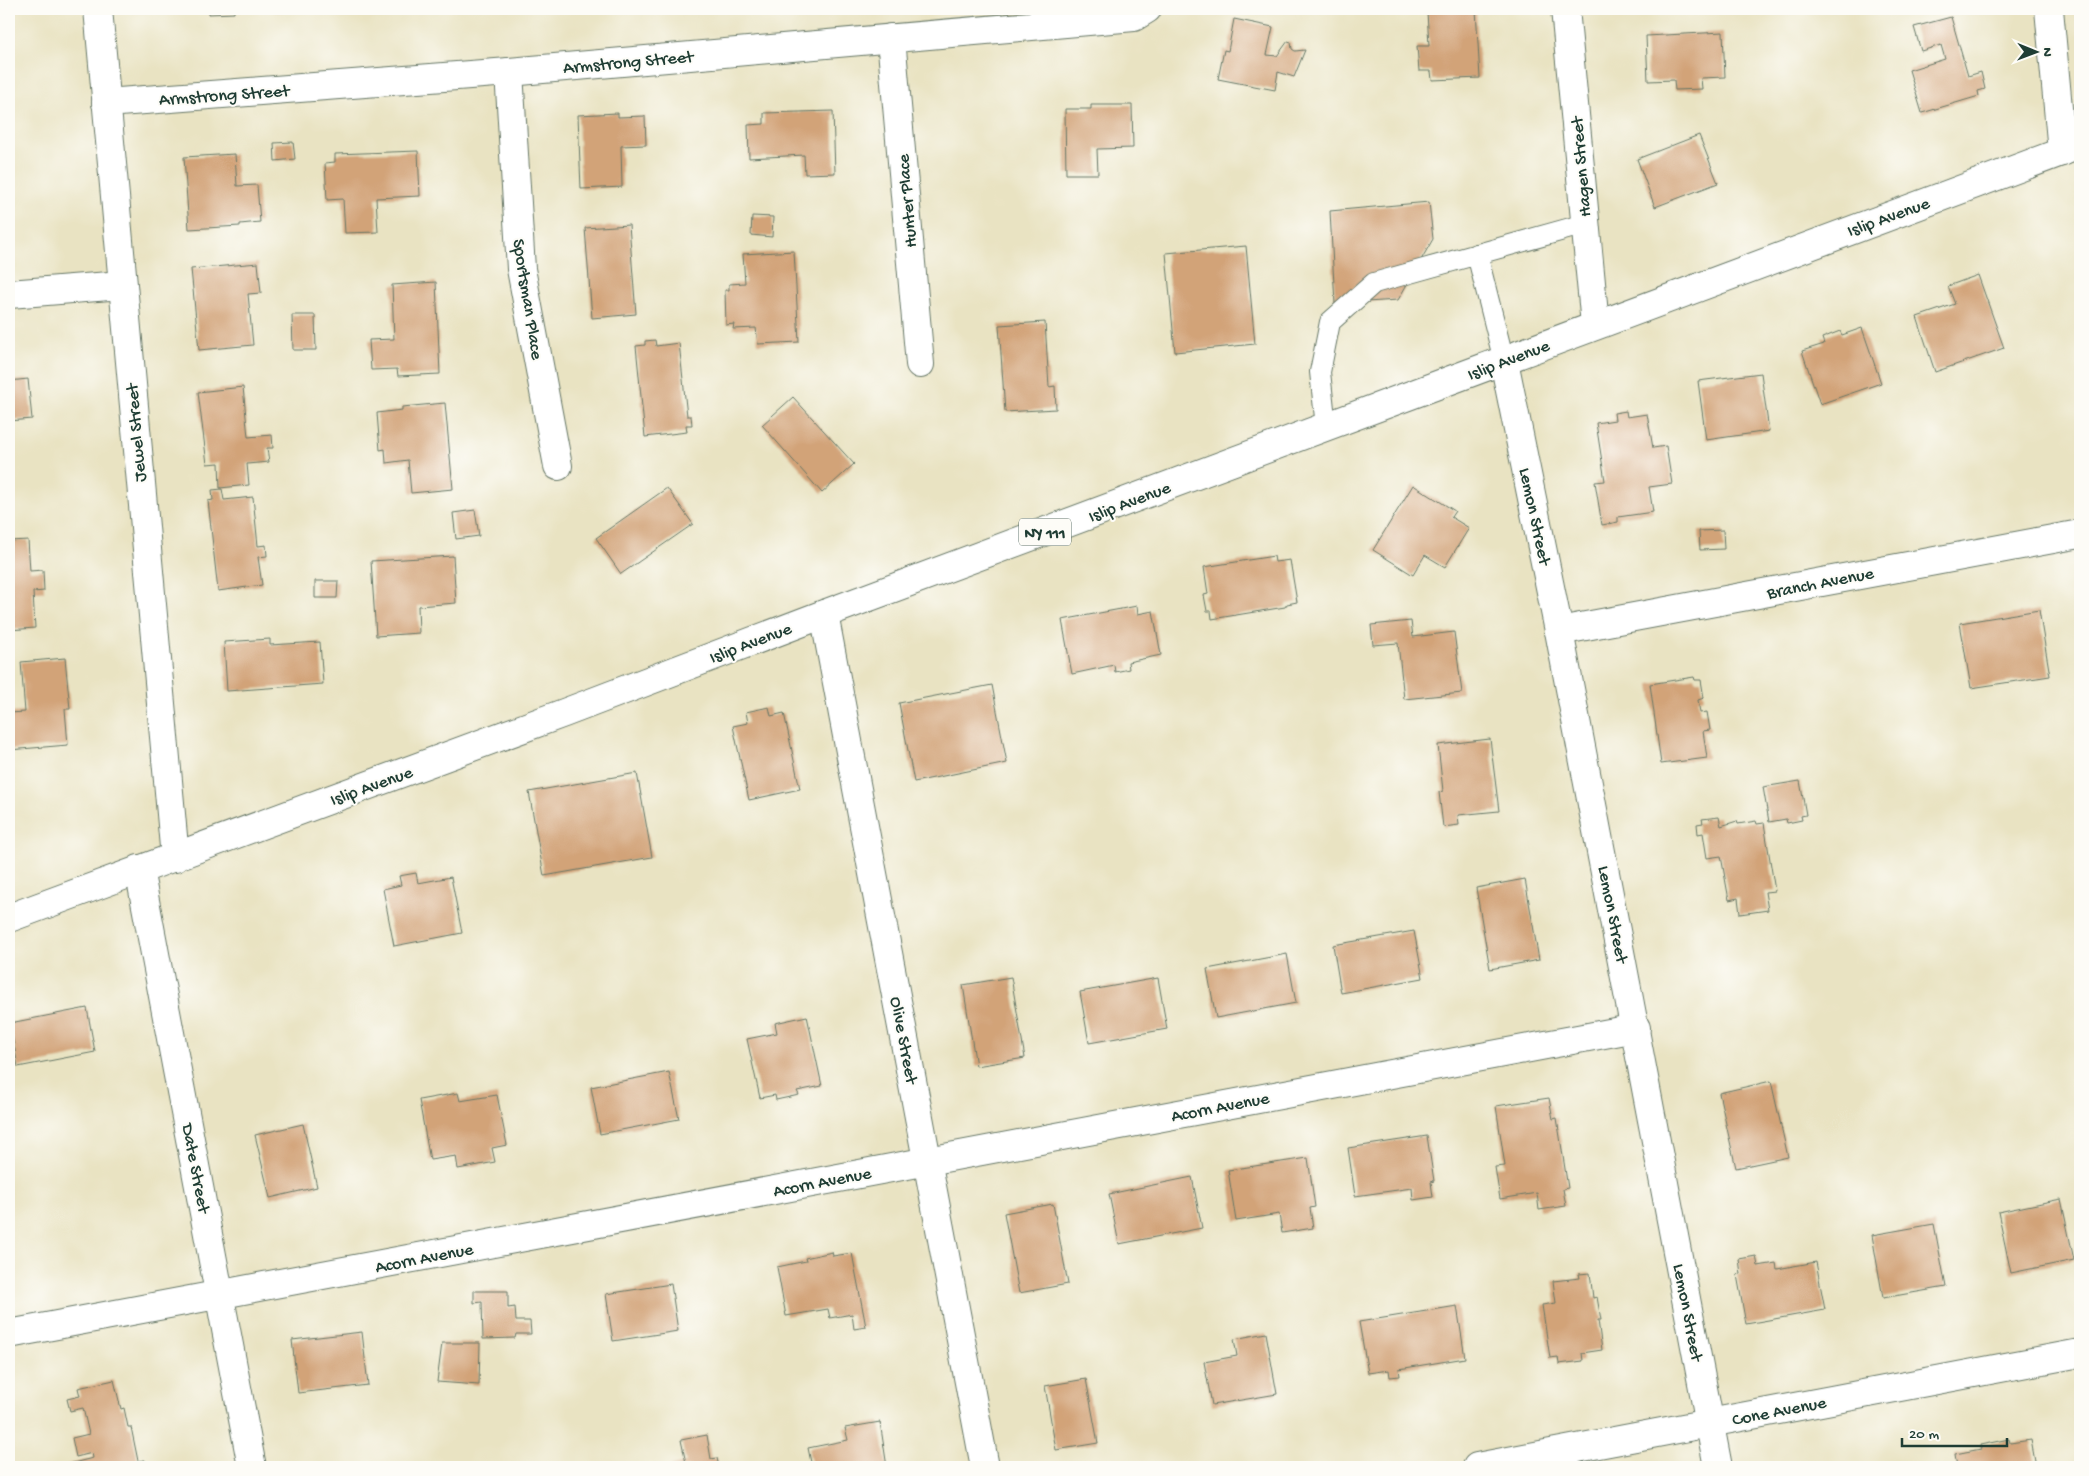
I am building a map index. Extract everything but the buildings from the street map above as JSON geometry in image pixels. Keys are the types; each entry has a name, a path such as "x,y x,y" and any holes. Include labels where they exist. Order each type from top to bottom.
{"street":[{"name":"Jewel Street","path":"98,9 175,858"},
{"name":"Armstrong Street","path":"106,103 510,72 1134,17 1147,9"},
{"name":"Hagen Street","path":"1565,9 1594,325"},
{"path":"2049,9 2071,148"},
{"name":"Hunter Place","path":"891,38 920,364"},
{"name":"Sportsman Place","path":"510,72 521,269 558,466"},
{"name":"Islip Avenue","path":"9,918 564,713 824,614 1504,361 1594,325 2071,148"},
{"path":"9,294 122,285"},
{"name":"Lemon Street","path":"1504,361 1559,631 1636,1028 1718,1467"},
{"name":"Branch Avenue","path":"1559,631 2080,534"},
{"name":"Olive Street","path":"824,614 985,1467"},
{"name":"Date Street","path":"139,869 252,1467"},
{"name":"Acorn Avenue","path":"9,1334 1636,1028"},
{"name":"Cone Avenue","path":"1477,1467 2080,1353"}],"lane":[{"path":"1326,427 1320,372 1330,322 1374,283 1585,224"},
{"path":"1477,254 1504,361"}]}
